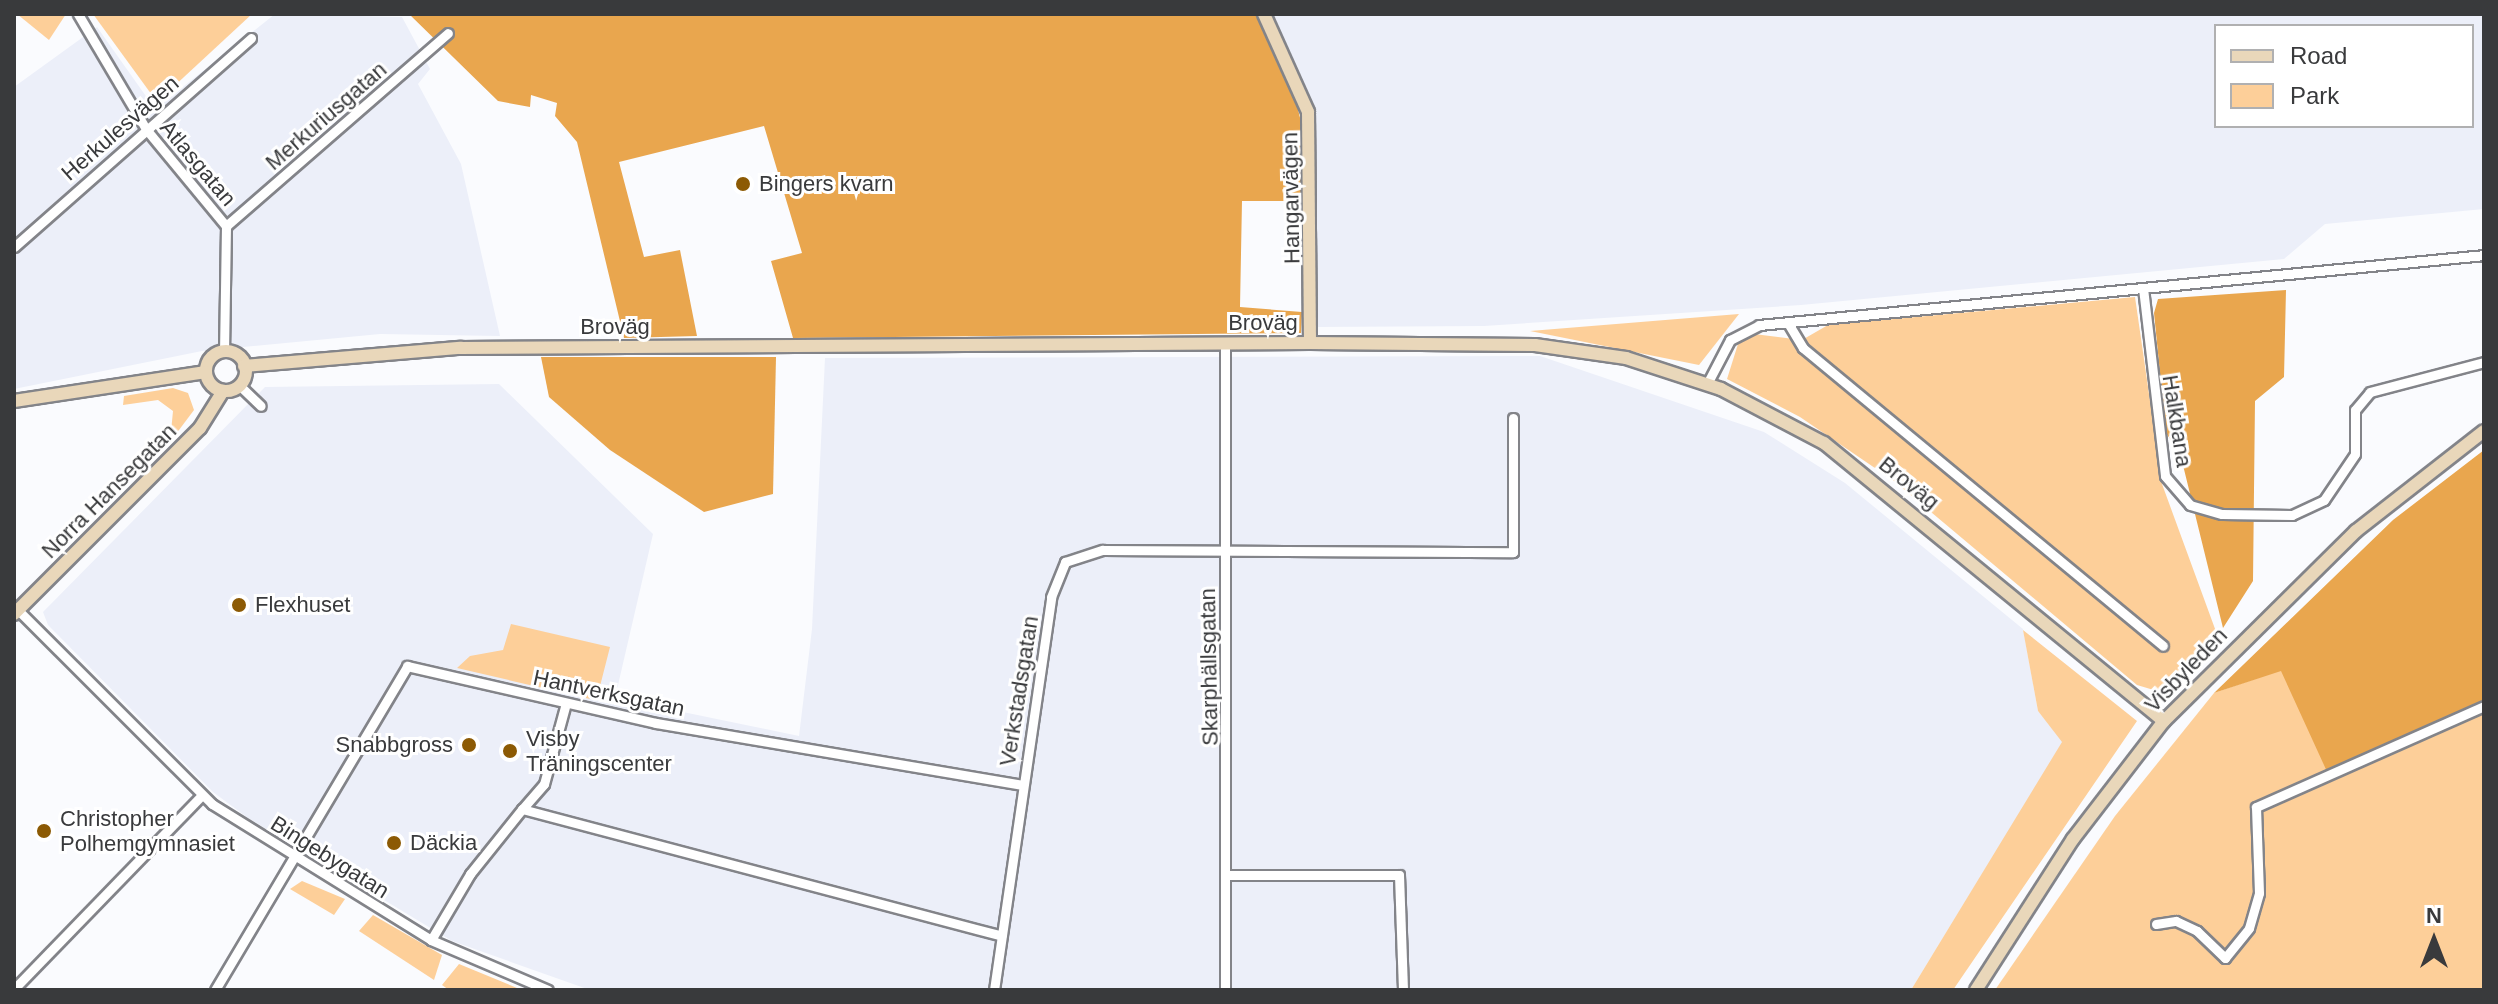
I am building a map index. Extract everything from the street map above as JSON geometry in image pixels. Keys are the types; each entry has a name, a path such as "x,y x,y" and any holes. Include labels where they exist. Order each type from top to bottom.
{"main road":[{"name":"Hangarvägen","path":"1264,14 1308,112 1310,343"},
{"name":"Broväg","path":"244,366 415,349 1225,343 1535,345 1626,358 1707,384 1797,426 1875,479 2164,721"},
{"path":"14,401 206,372 224,352 244,366 239,385 223,391 206,372"},
{"name":"Norra Hansegatan","path":"16,612 200,428 223,391"},
{"name":"Visbyleden","path":"1976,990 2073,839 2164,721 2344,542 2484,431"}],"street":[{"name":"Atlasgatan","path":"78,14 146,129 226,226 224,352"},
{"name":"Merkuriusgatan","path":"226,226 448,33"},
{"name":"Herkulesvägen","path":"14,247 251,38"},
{"path":"1707,384 1738,332 1788,323 2484,255"},
{"name":"Halkbana","path":"2143,288 2165,476 2190,505 2222,514 2292,515 2324,500 2350,467 2355,410 2370,392 2484,362"},
{"path":"1788,323 1803,348 2163,646"},
{"name":"Skarphällsgatan","path":"1225,343 1230,875 1225,990"},
{"path":"239,385 261,406"},
{"name":"Verkstadsgatan","path":"994,990 1058,569 1080,553 1103,550 1513,552 1513,418"},
{"name":"Bingebygatan","path":"16,612 202,795 293,856 431,940 548,990"},
{"name":"Hantverksgatan","path":"293,856 407,666 566,703 1023,785"},
{"path":"431,940 470,874 544,784 566,703"},
{"path":"2156,924 2176,921 2197,931 2225,958 2249,928 2259,893 2256,807 2484,706"},
{"path":"14,989 202,795"},
{"path":"522,809 1001,936"},
{"path":"215,990 293,856"},
{"path":"1230,875 1399,875 1403,990"}],"shaded area":[{"path":"275,14 402,17 430,69 418,84 461,164 500,336 380,334 202,351 14,389 14,87 97,27 155,109"},
{"path":"409,14 1256,14 1292,85 1304,134 1304,201 1242,201 1240,307 1302,312 1301,333 793,338 771,261 802,253 764,126 619,162 644,257 680,250 697,336 624,338 577,142 555,116 557,103 531,95 530,107 498,101"},
{"path":"1271,14 2484,14 2484,209 2325,224 2284,259 1801,305 1484,326 1318,327 1315,108"},
{"path":"2286,290 2284,377 2255,401 2253,581 2223,628 2180,453 2166,433 2154,313 2158,299"},
{"path":"1540,356 1764,432 1845,483 2023,629 2038,711 2063,742 1911,990 590,990 452,941 248,818 213,792 48,625 43,612 265,387 499,384 653,534 615,698 799,736 812,629 825,358"},
{"path":"541,357 776,357 773,494 704,512 610,450 549,397"},
{"path":"2484,450 2484,706 2329,776 2281,671 2214,693 2393,520"}],"green space":[{"path":"17,14 66,14 49,40"},
{"path":"93,14 252,14 157,102"},
{"path":"2135,297 2162,484 2218,637 2176,685 2157,691 2137,685 1894,481 1800,417 1727,379 1738,344 1754,334 1802,340 1828,325"},
{"path":"1739,314 1699,365 1530,331"},
{"path":"173,388 188,393 194,410 170,442 173,411 158,400 123,405 124,396"},
{"path":"511,624 610,647 598,694 590,699 457,668 470,656 503,650"},
{"path":"2023,630 2137,721 1953,990 1911,990 2062,742 2038,711"},
{"path":"2281,670 2484,706 2484,990 1995,990 2115,816 2214,693"},
{"path":"302,881 345,899 334,915 290,889"},
{"path":"373,915 442,955 434,980 359,931"},
{"path":"459,964 523,990 449,990 442,985"}],"place":[{"name":"Bingers kvarn","path":"743,184"},
{"name":"Flexhuset","path":"239,605"},
{"name":"Snabbgross","path":"469,745"},
{"name":"Visby Träningscenter","path":"510,751"},
{"name":"Christopher Polhemgymnasiet","path":"44,831"},
{"name":"Däckia","path":"394,843"}]}
